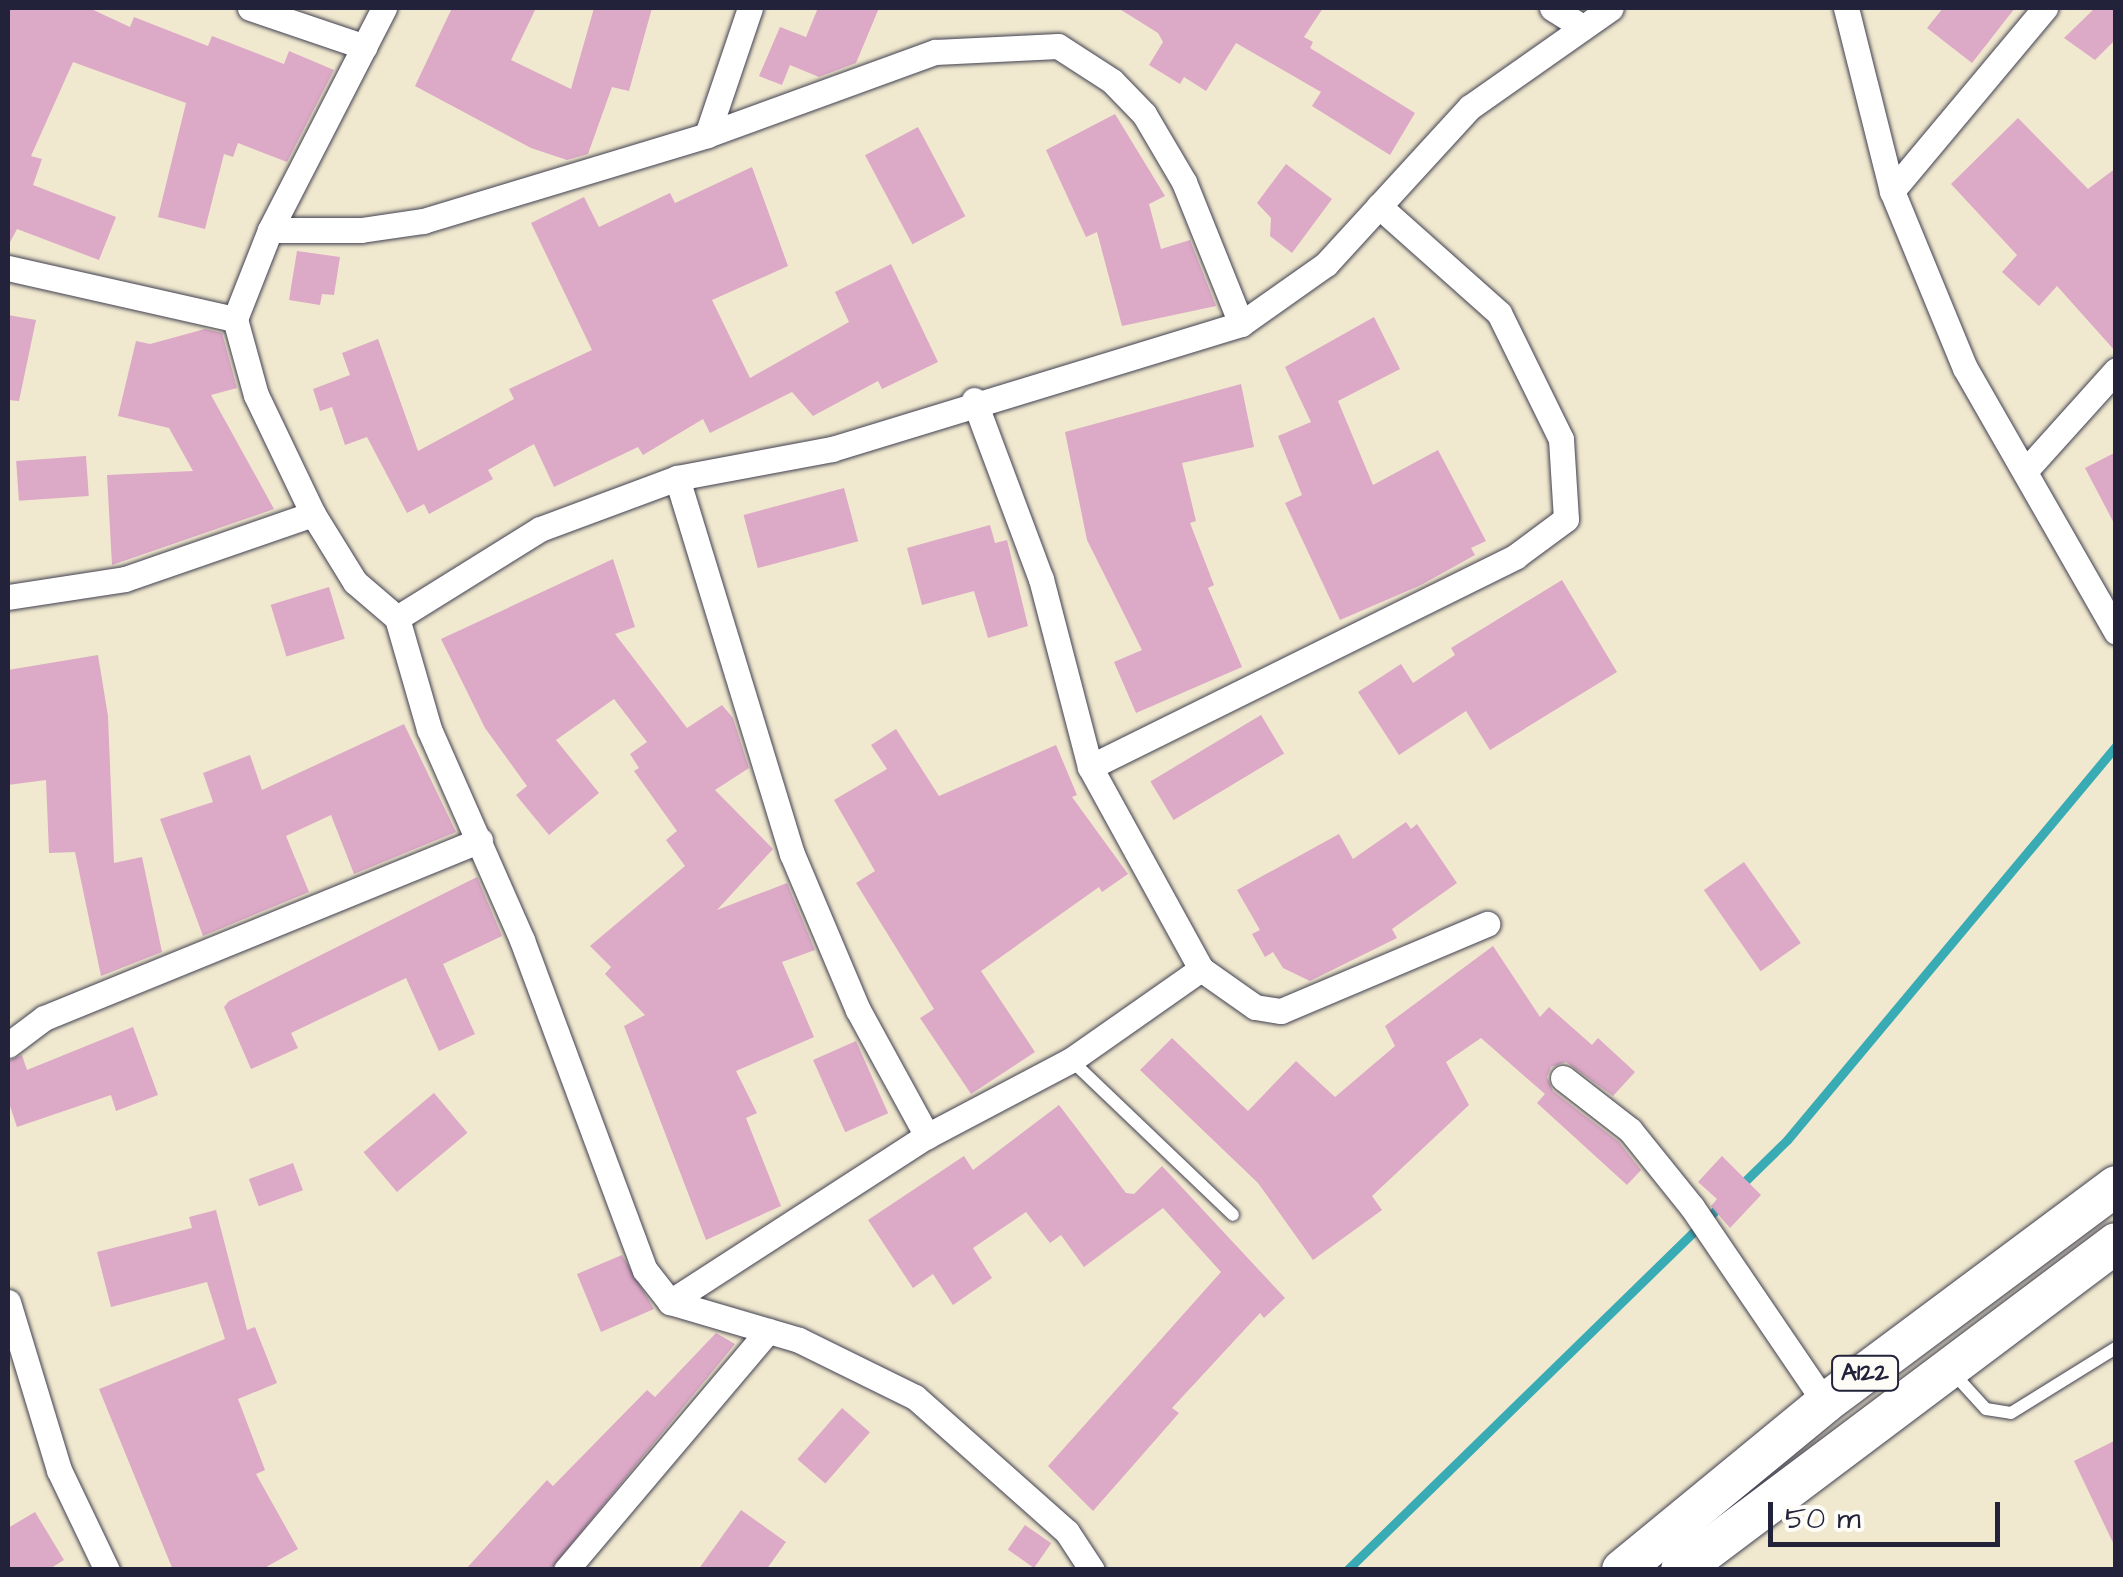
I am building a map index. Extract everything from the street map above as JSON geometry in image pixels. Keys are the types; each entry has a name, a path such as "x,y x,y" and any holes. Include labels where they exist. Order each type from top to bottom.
{"highway":[{"name":"A122","path":"1622,1570 1825,1403 2116,1186"},
{"name":"A122","path":"1681,1570 2116,1243"}],"street":[{"path":"250,8 365,47"},
{"path":"384,8 270,230 235,319 256,394 313,514 355,582 397,618 429,729 480,840 645,1270 670,1302 768,1331 915,1397 1066,1532 1092,1570"},
{"path":"707,134 750,8"},
{"path":"1552,8 1578,25"},
{"path":"397,618 540,529 677,478 832,449 974,400 1241,324 1326,264 1470,107 1578,25 1610,8"},
{"path":"1846,8 1892,191 1965,368 2027,469 2116,632"},
{"path":"1892,191 2045,8"},
{"path":"270,230 424,221 707,134 934,52 1058,46 1112,82 1144,114 1184,182 1241,324"},
{"path":"1090,767 1516,556 1566,519 1561,438 1499,313 1379,206"},
{"path":"8,268 235,319"},
{"path":"2027,469 2116,370"},
{"path":"974,400 1041,579 1090,767 1200,969 1256,1007 1282,1011 1487,924"},
{"path":"677,478 792,854 858,1010 927,1136"},
{"path":"8,596 125,579 313,514"},
{"path":"8,1045 44,1018 480,840"},
{"path":"670,1302 927,1136 1072,1060 1200,969"},
{"path":"1564,1078 1630,1130 1692,1206 1825,1403"},
{"path":"8,1306 59,1470 102,1568"},
{"path":"566,1570 768,1331"}],"lane":[{"path":"1072,1060 1234,1215"},
{"path":"1948,1368 1986,1408 2012,1414 2116,1348"}],"building":[{"path":"8,8 89,8 130,27 134,17 208,46 212,36 284,64 289,51 334,70 287,162 238,143 233,157 224,154 205,229 158,217 186,103 73,62 31,156 42,159 33,185 116,217 99,260 17,229 8,246"},
{"path":"452,8 536,8 511,60 571,89 594,8 652,8 629,91 612,87 588,154 567,160 531,148 415,86"},
{"path":"818,8 879,8 856,63 819,77 790,65 782,85 759,76 780,27 806,37"},
{"path":"1118,8 1323,8 1304,37 1313,42 1310,48 1415,113 1390,155 1312,106 1321,92 1236,43 1206,91 1184,77 1180,84 1149,65 1163,42 1158,33"},
{"path":"1943,8 2015,8 1972,63 1927,28"},
{"path":"2095,8 2116,8 2116,39 2095,60 2064,38"},
{"path":"1115,114 1165,196 1149,204 1161,249 1190,240 1216,306 1122,326 1097,232 1086,237 1046,150"},
{"path":"2018,118 2088,189 2116,168 2116,352 2057,286 2039,306 2002,272 2017,255 1951,184"},
{"path":"918,127 965,216 912,244 865,155"},
{"path":"1286,164 1332,199 1292,253 1270,236 1271,218 1257,203"},
{"path":"752,167 788,266 712,300 750,378 849,322 835,292 891,264 938,362 882,389 878,381 813,416 792,392 710,433 703,419 643,455 638,447 554,487 534,444 488,470 493,479 429,514 424,504 407,513 367,437 345,445 332,407 320,411 313,389 350,375 342,353 378,339 418,451 514,399 509,389 592,350 531,223 584,197 599,227 670,193 675,203"},
{"path":"297,251 340,257 334,295 322,294 320,305 289,300"},
{"path":"8,315 36,320 19,401 8,400"},
{"path":"1374,317 1400,369 1338,401 1373,485 1438,450 1486,541 1471,548 1475,555 1421,585 1340,620 1285,503 1302,495 1278,436 1311,422 1285,367"},
{"path":"205,329 222,333 237,388 211,395 274,509 112,565 107,475 193,471 169,428 118,416 136,341 150,344"},
{"path":"1241,384 1254,447 1182,463 1196,521 1190,523 1214,585 1208,588 1242,667 1136,713 1114,662 1142,650 1087,540 1065,432"},
{"path":"2116,452 2116,527 2085,468"},
{"path":"86,456 89,496 19,501 16,461"},
{"path":"844,488 858,541 758,568 744,515"},
{"path":"990,525 995,543 1007,540 1028,626 988,638 974,591 922,605 907,548"},
{"path":"613,559 635,627 615,634 687,728 722,705 733,718 749,768 715,790 773,849 717,910 787,883 815,950 782,962 814,1037 736,1071 757,1113 746,1118 781,1206 706,1240 624,1026 645,1015 605,974 611,967 590,946 685,866 666,840 677,831 634,771 639,768 630,754 647,742 614,699 556,740 599,793 549,835 516,795 527,786 485,728 441,639"},
{"path":"1562,580 1617,672 1490,750 1466,711 1399,755 1358,692 1401,664 1413,683 1455,655 1451,648"},
{"path":"329,587 345,639 286,656 271,605"},
{"path":"98,655 108,716 114,863 142,857 162,952 101,976 75,852 49,853 46,780 8,785 8,670"},
{"path":"1261,715 1284,754 1174,820 1150,781"},
{"path":"404,724 456,832 354,874 331,815 286,836 309,892 203,936 160,819 213,802 203,773 250,755 262,790"},
{"path":"896,729 939,796 1056,745 1077,795 1072,797 1128,874 1102,892 1099,887 981,971 1035,1052 971,1094 920,1018 934,1009 856,883 875,871 834,800 887,769 871,745"},
{"path":"1406,822 1411,829 1417,824 1457,883 1392,929 1397,938 1310,981 1283,968 1273,952 1265,957 1252,934 1260,930 1237,890 1339,834 1353,859"},
{"path":"1744,862 1801,943 1761,971 1704,890"},
{"path":"477,877 502,936 443,964 475,1034 439,1051 406,978 291,1033 298,1048 251,1069 224,1007 229,1001"},
{"path":"1493,946 1540,1017 1549,1007 1592,1045 1598,1038 1635,1072 1613,1096 1566,1062 1551,1067 1547,1077 1553,1091 1619,1142 1641,1170 1627,1185 1537,1103 1545,1094 1481,1038 1446,1062 1469,1105 1372,1196 1382,1210 1313,1260 1258,1183 1140,1070 1172,1038 1248,1111 1296,1061 1335,1097 1395,1046 1385,1026"},
{"path":"133,1027 158,1095 116,1111 111,1095 17,1127 8,1100 8,1061 22,1055 27,1070"},
{"path":"856,1041 888,1113 845,1132 813,1060"},
{"path":"434,1093 467,1133 397,1192 364,1152"},
{"path":"1059,1105 1126,1193 1134,1194 1162,1166 1285,1298 1264,1318 1260,1313 1172,1408 1179,1413 1093,1511 1048,1466 1221,1272 1163,1208 1084,1267 1061,1235 1050,1243 1026,1212 973,1248 992,1278 953,1305 933,1274 913,1288 868,1220 964,1156 973,1170"},
{"path":"1722,1156 1761,1195 1730,1228 1711,1206 1717,1199 1698,1182"},
{"path":"293,1163 303,1190 259,1206 249,1179"},
{"path":"216,1210 247,1330 255,1327 277,1383 238,1399 265,1470 256,1474 298,1549 261,1570 173,1570 99,1389 225,1339 207,1282 111,1307 97,1252 192,1228 189,1217"},
{"path":"622,1255 654,1309 601,1332 577,1274"},
{"path":"716,1333 735,1344 550,1570 465,1570 547,1480 553,1486 647,1390 655,1397"},
{"path":"842,1408 870,1432 825,1484 797,1459"},
{"path":"2116,1440 2116,1549 2074,1461"},
{"path":"741,1510 786,1542 766,1570 698,1570"},
{"path":"35,1512 64,1560 48,1570 8,1570 8,1528"},
{"path":"1025,1525 1051,1543 1034,1568 1008,1550"}],"waterway":[{"path":"1739,1187 1787,1140 2116,746"},
{"path":"1347,1570 1721,1205"}]}
